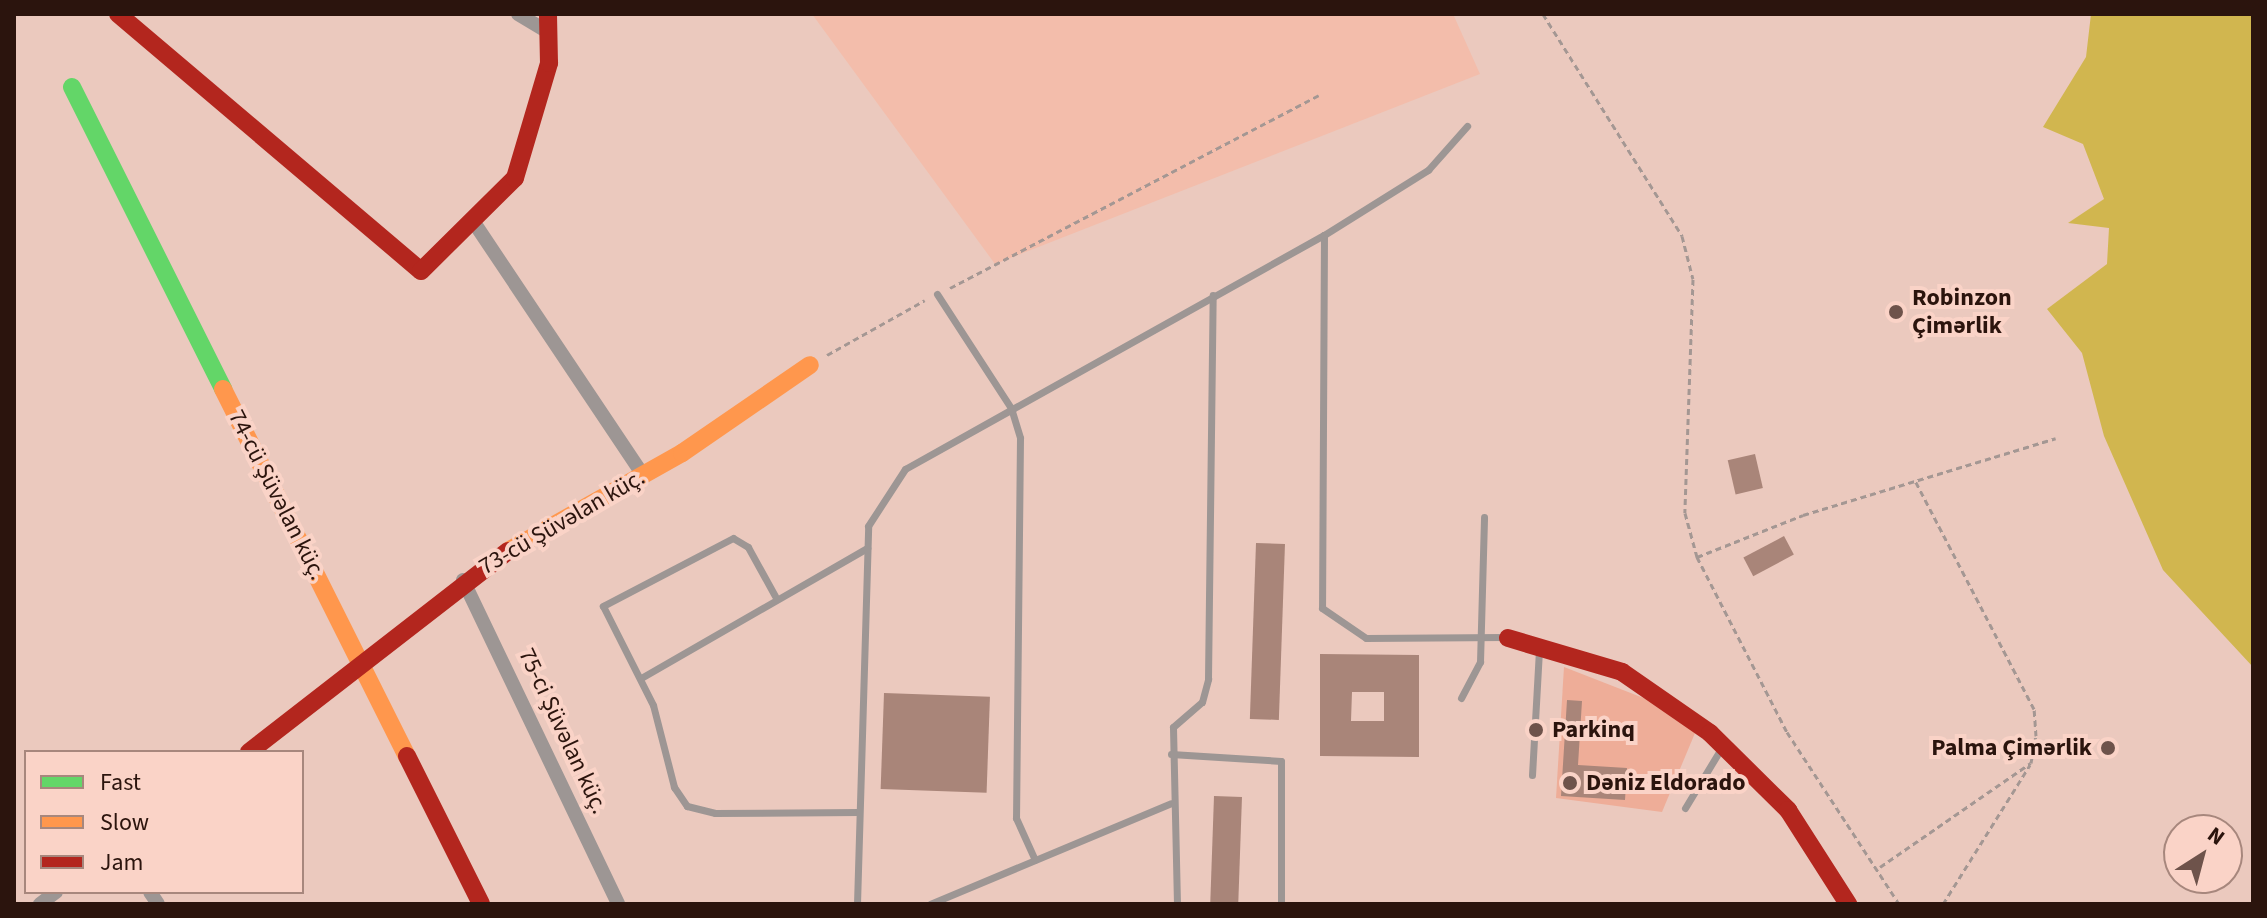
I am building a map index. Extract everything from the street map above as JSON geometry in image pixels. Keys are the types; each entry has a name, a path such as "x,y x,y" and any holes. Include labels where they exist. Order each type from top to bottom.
{"street":[{"path":"118,14 412,269 429,267 475,224 520,165 549,63 548,23 518,14"},
{"name":"74-cü Şüvəlan küç.","path":"72,87 481,904"},
{"path":"475,224 644,476"},
{"name":"73-cü Şüvəlan küç.","path":"252,750 363,664 463,580 644,476 810,365"},
{"name":"75-ci Şüvəlan küç.","path":"463,580 618,904"},
{"path":"1508,638 1540,644 1648,686 1723,745 1803,828 1848,904"}],"lane":[{"path":"857,904 868,526 905,469 1324,235 1428,170 1467,126"},
{"path":"1324,235 1322,608 1366,638 1483,635 1508,638"},
{"path":"937,294 1011,408 1021,454 1016,818 1035,860"},
{"path":"1177,904 1171,803 1173,727 1202,702 1208,679 1213,295"},
{"path":"1461,698 1477,672 1483,635 1484,517"},
{"path":"775,596 748,547 733,538 611,597 603,606 606,619 641,678 674,787 687,806 715,813 859,812"},
{"path":"641,678 775,596 867,548"},
{"path":"1532,775 1540,644"},
{"path":"1685,808 1723,745"},
{"path":"1171,754 1281,761 1281,904"},
{"path":"930,904 1171,803"}],"path":[{"path":"1543,14 1682,236 1693,279 1685,513 1697,557 1787,732 1880,867 1899,904"},
{"path":"810,365 937,294 1319,95"},
{"path":"1697,557 1915,480 2056,438"},
{"path":"1915,480 2034,709 2031,763 1943,904"},
{"path":"1880,867 2031,763"}],"shaded area":[{"path":"812,14 1453,14 1480,74 995,264"},
{"path":"2091,14 2253,14 2253,667 2163,570 2104,436 2082,353 2047,309 2107,264 2109,228 2068,223 2104,199 2083,144 2043,127 2086,57"},
{"path":"1564,667 1664,706 1695,733 1662,812 1556,798"}],"building":[{"path":"1755,454 1763,488 1736,494 1728,460"},
{"path":"1784,536 1794,555 1753,576 1743,558"},
{"path":"1256,543 1285,544 1279,720 1250,719"},
{"path":"1320,654 1419,655 1419,757 1320,756","holes":["1352,692 1384,692 1384,721 1351,721"]},
{"path":"884,693 990,697 987,793 881,789"},
{"path":"1567,700 1582,701 1578,765 1627,768 1625,800 1561,796"},
{"path":"1214,796 1242,797 1238,904 1210,904"}],"traffic: fast":[{"path":"72,87 223,389"}],"traffic: slow":[{"path":"508,551 682,453 810,365"},
{"path":"223,389 407,756"}],"traffic: jam":[{"path":"118,14 421,271 515,178 549,63 548,14"},
{"path":"252,750 508,551"},
{"path":"1508,638 1622,672 1710,733 1788,810 1848,904"},
{"path":"407,756 481,904"}],"place":[{"name":"Robinzon Çimərlik","path":"1896,312"},
{"name":"Parkinq","path":"1536,730"},
{"name":"Palma Çimərlik","path":"2108,748"},
{"name":"Dəniz Eldorado","path":"1570,783"}]}
